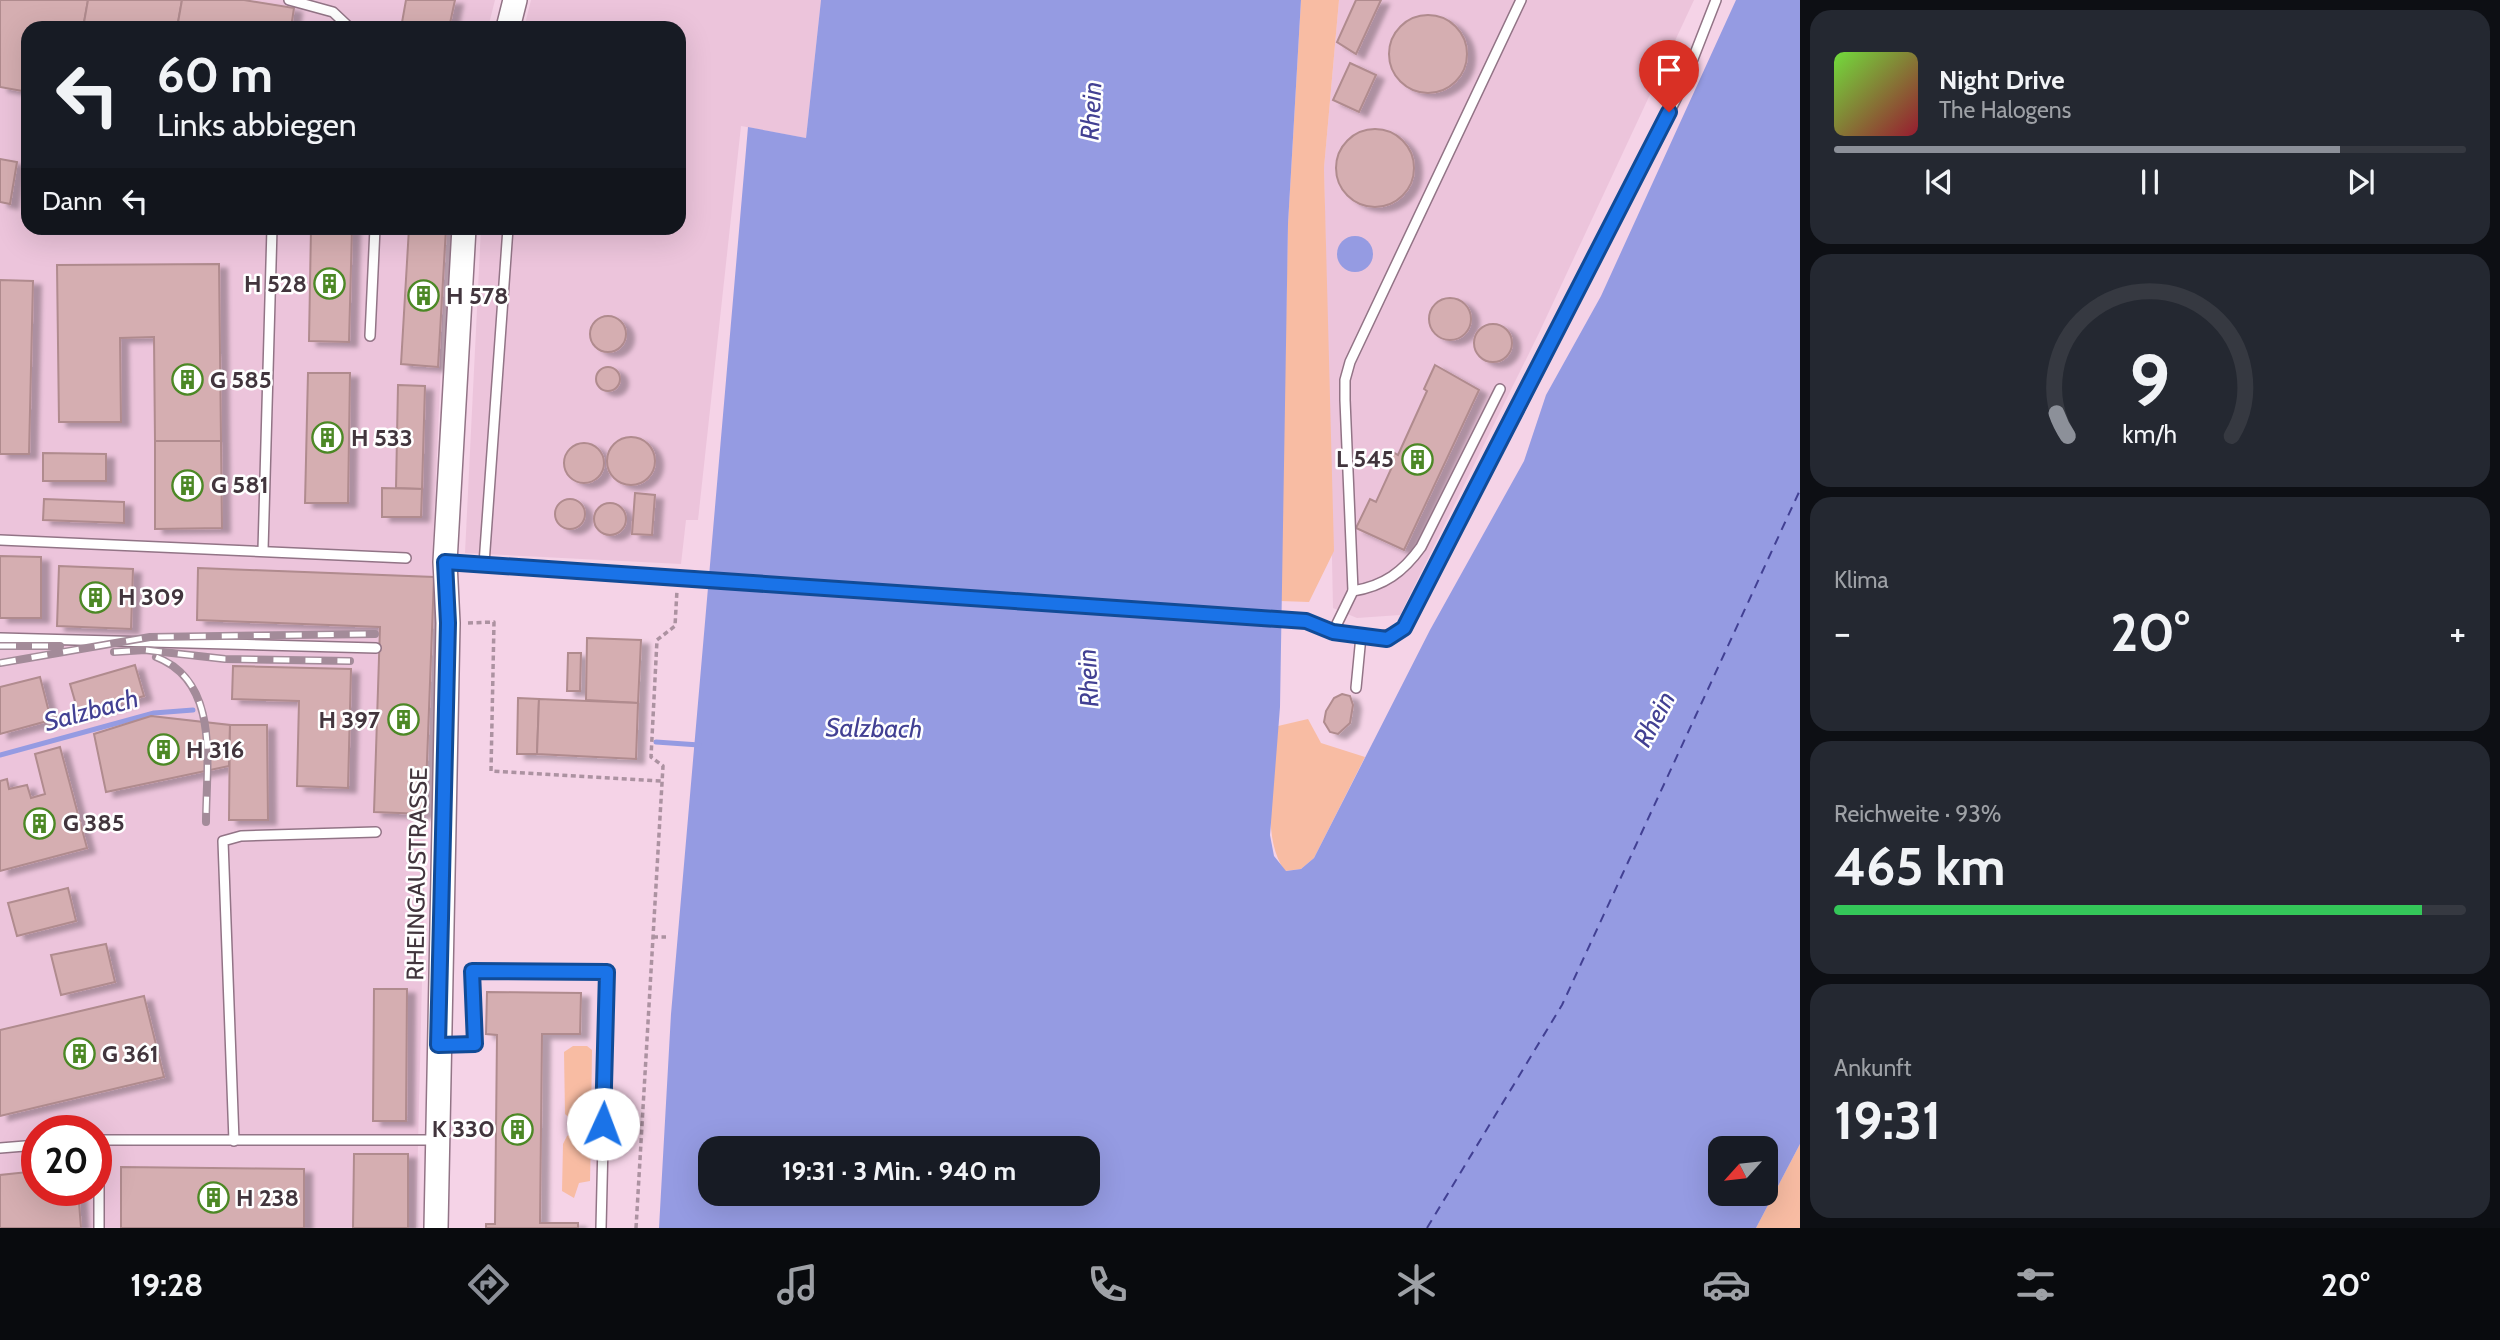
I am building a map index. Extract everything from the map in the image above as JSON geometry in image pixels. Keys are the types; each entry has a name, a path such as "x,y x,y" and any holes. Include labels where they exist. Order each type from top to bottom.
{"street":[{"path":"510,21 515,0"},
{"name":"RHEINGAUSTRASSE","path":"436,1228 448,623 445,562 464,235"}],"lane":[{"path":"289,0 333,12 343,21"},
{"path":"1333,632 1353,591 1345,400 1350,362 1521,0"},
{"path":"445,562 1306,621 1333,632 1387,639 1404,628 1527,396 1682,88 1716,0"},
{"path":"262,550 272,235"},
{"path":"370,335 374,235"},
{"path":"484,564 508,235"},
{"path":"1353,591 1379,584 1407,567 1421,547 1500,389"},
{"path":"0,540 406,558"},
{"path":"1356,688 1361,636"},
{"path":"0,638 376,648"},
{"path":"234,1141 223,841 241,836 376,832"},
{"path":"438,1045 475,1044 472,971 607,972 601,1228"},
{"path":"112,1141 436,1140"},
{"path":"0,1148 21,1146"},
{"path":"99,1206 99,1228"}],"path":[{"path":"636,1228 663,766 650,757 657,640 675,626 677,578"},
{"path":"448,623 494,622 491,771 662,781"},
{"path":"653,937 666,937"}],"shaded area":[{"path":"0,0 495,0 490,21 21,21 21,235 447,235 432,569 416,1228 0,1228"},
{"path":"531,0 821,0 806,138 741,126 698,520 686,520 681,564 465,553 481,235 686,235 686,21 526,21"},
{"path":"1301,0 1339,0 1324,168 1334,551 1309,602 1280,601 1288,224"},
{"path":"1339,0 1694,0 1539,333 1400,615 1357,618 1333,608 1324,168"},
{"path":"1308,719 1321,743 1365,757 1314,858 1301,869 1285,871 1277,856 1271,821 1278,726"},
{"path":"573,1046 587,1046 592,1050 591,1120 572,1120 565,1114 564,1052"},
{"path":"591,1135 590,1181 579,1183 574,1198 562,1191 563,1144 567,1136"},
{"path":"1800,1144 1800,1228 1756,1228 1768,1206 1778,1206 1778,1186"}],"water":[{"name":"Rhein","path":"821,0 1301,0 1288,224 1280,707 1270,835 1274,856 1286,871 1301,869 1314,858 1430,630 1524,461 1546,395 1601,296 1736,0 1800,0 1800,1144 1778,1186 1778,1136 1708,1136 1708,1206 1768,1206 1756,1228 659,1228 671,1014 748,127 806,138"},
{"path":"1355,236 1368,241 1373,254 1368,267 1355,272 1342,267 1337,254 1342,241"}],"building":[{"path":"0,0 88,0 84,21 21,21 21,91 0,87"},
{"path":"88,0 182,0 178,21 84,21"},
{"path":"182,0 244,0 294,8 292,21 178,21"},
{"path":"406,0 455,0 450,21 402,21"},
{"path":"1356,0 1381,0 1356,54 1337,42"},
{"path":"1428,15 1443,18 1455,27 1464,39 1467,54 1464,69 1455,81 1443,90 1428,93 1413,90 1401,81 1392,69 1389,54 1392,39 1401,27 1413,18"},
{"path":"1350,63 1376,75 1359,112 1333,100"},
{"path":"1367,129 1383,129 1397,135 1408,146 1414,160 1414,176 1408,190 1397,201 1383,207 1367,207 1353,201 1342,190 1336,176 1336,160 1342,146 1353,135"},
{"path":"0,159 17,162 10,204 0,202"},
{"name":"H 528","path":"311,235 352,235 349,342 309,341"},
{"name":"H 578","path":"409,235 446,235 438,367 401,364"},
{"name":"G 585","path":"219,264 221,441 155,441 154,337 120,338 121,422 59,422 57,265"},
{"path":"0,280 33,281 29,454 0,454"},
{"path":"1450,298 1465,304 1471,319 1465,334 1450,340 1435,334 1429,319 1435,304"},
{"path":"608,316 621,321 626,334 621,347 608,352 595,347 590,334 595,321"},
{"path":"1493,324 1507,329 1512,343 1507,357 1493,362 1479,357 1474,343 1479,329"},
{"name":"L 545","path":"1435,365 1479,390 1404,550 1356,528 1370,499 1376,502 1392,467 1386,464 1391,451 1398,455 1427,391 1424,389"},
{"path":"608,367 619,374 620,379 613,390 608,391 597,384 596,379 603,368"},
{"name":"H 533","path":"308,373 350,373 348,503 305,503"},
{"path":"398,385 425,386 422,489 396,488"},
{"path":"631,437 648,444 655,461 648,478 631,485 614,478 607,461 614,444"},
{"name":"G 581","path":"155,441 221,441 222,528 155,529"},
{"path":"584,443 592,444 598,449 603,455 603,471 598,477 592,482 584,483 576,482 570,477 565,471 564,463 565,455 570,449 576,444"},
{"path":"43,453 106,454 106,481 43,481"},
{"path":"382,488 422,489 421,517 382,517"},
{"path":"635,493 655,495 652,535 632,534"},
{"path":"44,499 124,502 124,523 43,520"},
{"path":"570,499 581,503 585,514 581,525 570,529 559,525 555,514 559,503"},
{"path":"610,503 621,508 626,519 621,530 610,535 599,530 594,519 599,508"},
{"path":"0,556 41,557 41,618 0,618"},
{"name":"H 309","path":"59,566 133,569 131,629 57,626"},
{"name":"H 397","path":"198,568 434,577 425,814 374,812 380,627 197,620"},
{"path":"587,638 641,640 638,703 586,700"},
{"path":"568,653 581,653 580,691 567,691"},
{"path":"135,665 144,696 79,715 70,684"},
{"path":"233,666 351,669 348,788 297,786 299,701 232,699"},
{"path":"40,677 51,720 0,734 0,687"},
{"path":"1342,694 1350,696 1353,705 1350,723 1338,734 1330,732 1324,722 1326,711 1334,698"},
{"path":"518,698 539,699 537,754 517,754"},
{"path":"539,699 638,703 636,759 537,754"},
{"name":"H 316","path":"151,716 230,725 229,766 106,792 94,734"},
{"path":"230,725 267,725 268,820 229,820"},
{"name":"G 385","path":"60,747 87,848 0,871 0,781 7,779 9,789 27,785 31,798 45,794 35,754"},
{"path":"68,888 76,921 17,936 8,903"},
{"path":"106,944 115,982 61,995 51,955"},
{"path":"374,989 407,989 406,1121 373,1121"},
{"name":"K 330","path":"487,992 581,993 580,1034 542,1034 540,1223 578,1223 578,1228 486,1228 486,1224 495,1224 497,1035 486,1034"},
{"name":"G 361","path":"144,996 164,1077 0,1116 0,1030"},
{"path":"354,1154 408,1154 408,1228 353,1228"},
{"name":"H 238","path":"121,1167 304,1169 304,1228 121,1228"},
{"path":"21,1173 21,1206 79,1206 81,1228 0,1228 0,1175"}],"waterway":[{"name":"Salzbach","path":"0,755 154,713 193,710"},
{"name":"Salzbach","path":"656,742 699,745"}],"ferry route":[{"path":"1427,1228 1562,1005 1800,490"}],"railway":[{"path":"0,663 150,637 375,634"},
{"path":"0,646 60,646"},
{"path":"114,652 145,650 225,659 350,661"},
{"path":"156,657 177,669 191,685 200,705 207,751 206,822"}],"place":[{"name":"H 528","path":"330,284"},
{"name":"H 578","path":"423,296"},
{"name":"G 585","path":"187,380"},
{"name":"H 533","path":"328,438"},
{"name":"L 545","path":"1417,459"},
{"name":"G 581","path":"188,485"},
{"name":"H 309","path":"95,597"},
{"name":"H 397","path":"403,720"},
{"name":"H 316","path":"163,750"},
{"name":"G 385","path":"40,823"},
{"name":"G 361","path":"79,1054"},
{"name":"K 330","path":"518,1129"},
{"name":"H 238","path":"213,1198"}],"route":[{"path":"603,1124 607,972 472,971 475,1044 438,1045 448,623 445,562 1306,621 1333,632 1387,639 1404,628 1520,408 1669,112"}]}
